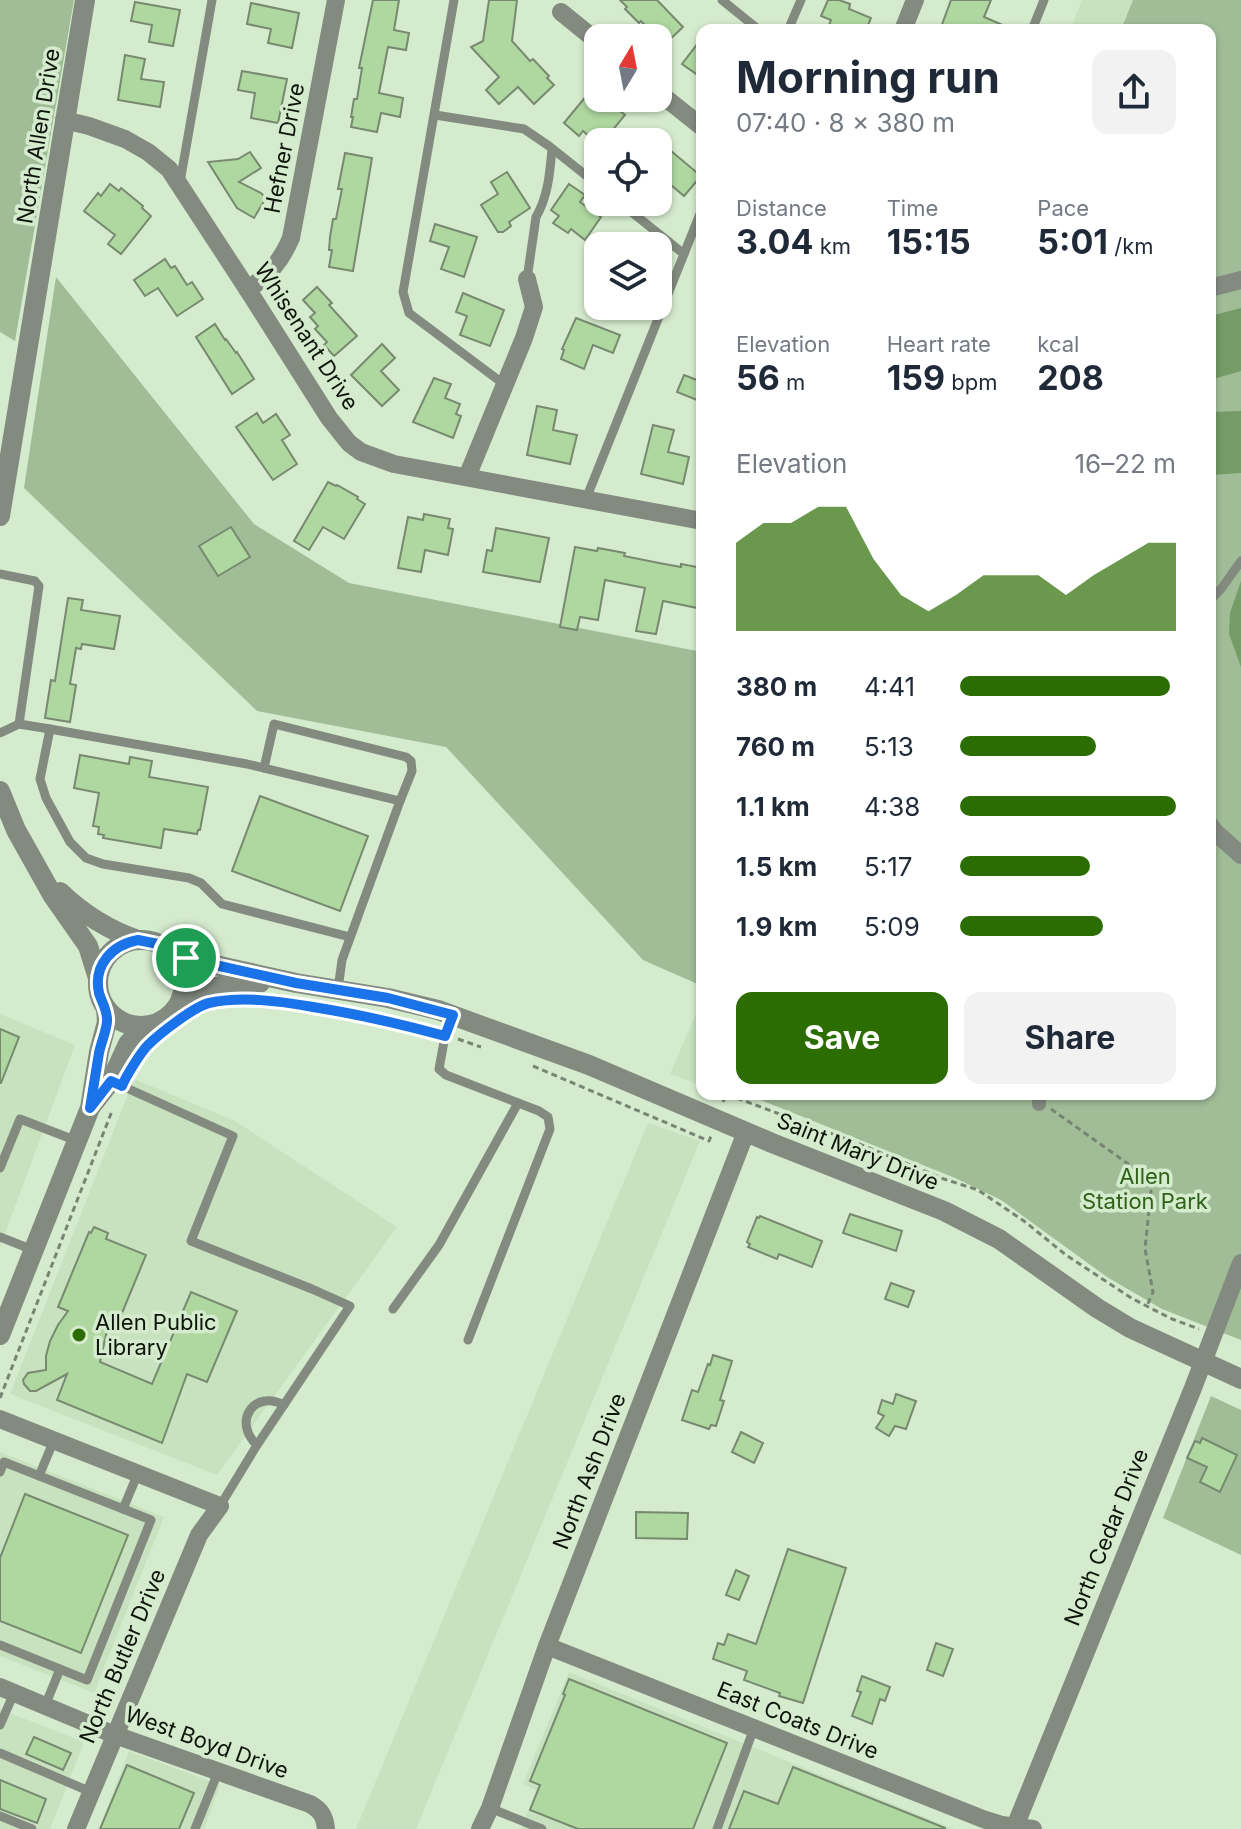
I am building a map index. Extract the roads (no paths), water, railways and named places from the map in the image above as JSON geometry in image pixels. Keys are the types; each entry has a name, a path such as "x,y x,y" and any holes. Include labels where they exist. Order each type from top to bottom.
{"street":[{"name":"North Allen Drive","path":"0,516 6,441 85,0"},
{"name":"Hefner Drive","path":"248,290 282,258 291,238 336,0"},
{"path":"905,24 913,0"},
{"path":"561,12 584,31"},
{"path":"672,103 696,122"},
{"name":"Whisenant Drive","path":"64,120 125,139 169,169 329,418 349,443 361,452 394,464 696,520"},
{"path":"467,477 534,307 527,279"},
{"path":"1216,286 1241,280"},
{"path":"0,791 16,830 53,896 88,946 98,978"},
{"path":"1216,833 1241,855"},
{"path":"41,874 89,917 116,932 168,949 182,971 184,1007 175,1009 156,1023 150,1032 128,1044 116,1083 90,1108"},
{"path":"0,1335 90,1108 107,1022 106,1008 98,989 101,966 116,948 138,940"},
{"name":"Saint Mary Drive","path":"168,949 186,958 296,983 388,998 453,1015 589,1065 944,1211 999,1239 1084,1300 1130,1328 1241,1379"},
{"name":"Saint Mary Drive","path":"184,1007 194,992 216,985 296,983"},
{"path":"106,1008 123,1022 150,1032"},
{"name":"North Ash Drive","path":"480,1829 547,1646 746,1132"},
{"name":"North Cedar Drive","path":"1021,1828 1241,1263"},
{"path":"0,1419 220,1506"},
{"name":"North Butler Drive","path":"76,1829 199,1535 220,1506"},
{"name":"East Coats Drive","path":"547,1646 983,1819 1021,1828"},
{"name":"West Boyd Drive","path":"7,1690 115,1735 310,1804 325,1818 326,1829"}],"lane":[{"path":"180,184 212,0"},
{"path":"454,0 403,292 409,313 505,385"},
{"path":"722,0 752,24"},
{"path":"791,24 801,0"},
{"path":"1034,24 1044,0"},
{"path":"435,115 524,129 584,174"},
{"path":"527,279 536,217 548,186 552,149"},
{"path":"636,216 684,254"},
{"path":"586,499 696,224"},
{"path":"1216,594 1241,561"},
{"path":"0,574 35,581 39,586 19,724"},
{"path":"0,733 19,724 50,729 264,768 400,801"},
{"path":"264,768 274,724 406,757 411,761 412,771 342,960 338,990"},
{"path":"50,729 40,779 46,798 70,842 86,858 103,864 189,878 201,883 222,904 350,937"},
{"path":"453,1015 445,1036 439,1069 446,1075 539,1111 548,1117 550,1129 468,1340"},
{"path":"116,1083 233,1136 191,1241 350,1306 220,1506"},
{"path":"393,1309 439,1245 518,1103"},
{"path":"0,1168 20,1119 77,1141"},
{"path":"0,1237 33,1250"},
{"path":"257,1445 250,1439 245,1427 250,1410 264,1401 277,1401 284,1405"},
{"path":"39,1476 54,1440"},
{"path":"0,1472 4,1462 151,1520 87,1680 0,1645"},
{"path":"123,1509 138,1473"},
{"path":"45,1706 60,1669"},
{"path":"0,1725 7,1690"},
{"path":"717,1829 754,1728"},
{"path":"0,1753 91,1792"},
{"path":"195,1829 218,1772"},
{"path":"490,1808 542,1829"},
{"path":"0,1816 32,1829"}],"place":[{"name":"Allen Public Library","path":"79,1335"}],"park label":[{"name":"Allen Station Park","path":"1145,1188"}]}
